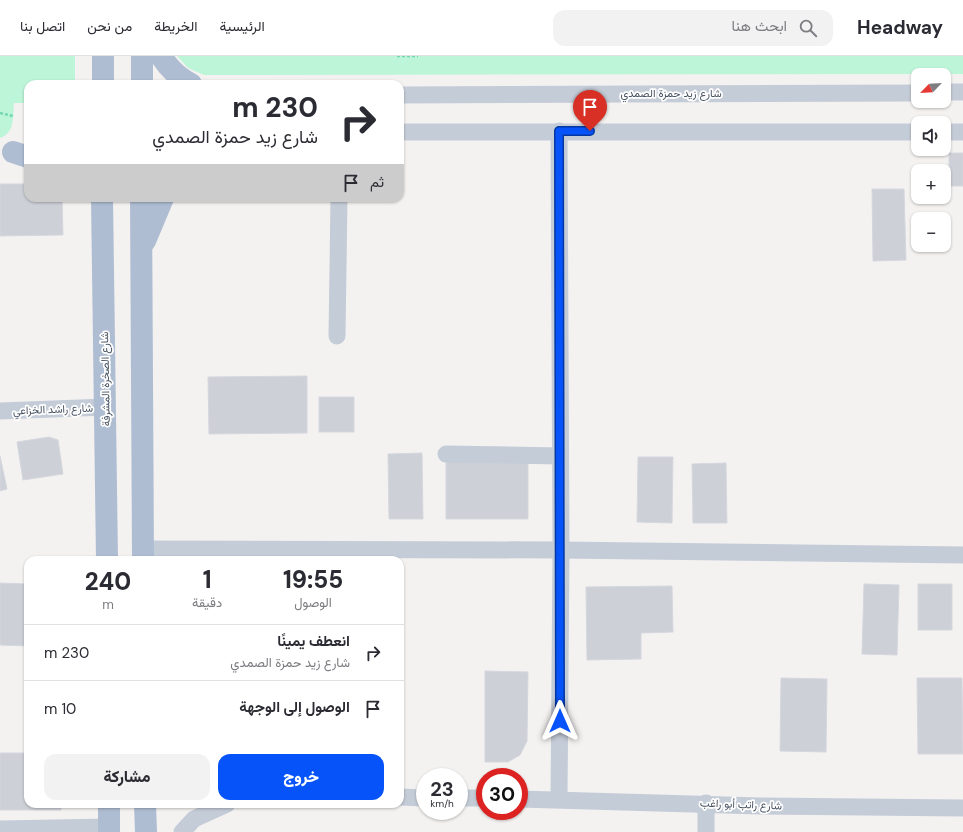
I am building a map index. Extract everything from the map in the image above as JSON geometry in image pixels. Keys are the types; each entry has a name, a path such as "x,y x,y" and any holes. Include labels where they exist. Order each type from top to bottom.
{"main road":[{"path":"103,56 103,80"},
{"path":"142,56 142,80"},
{"path":"161,56 166,64 184,80"},
{"name":"شارع الصخرة المشرفة","path":"102,202 107,556"},
{"path":"141,202 143,554"},
{"path":"141,252 161,202"},
{"path":"109,808 109,830"},
{"path":"145,808 146,832"}],"street":[{"name":"شارع زيد حمزة الصمدي","path":"404,95 911,92"},
{"path":"951,92 963,92"},
{"path":"559,131 561,550 559,799"},
{"path":"404,132 911,132"},
{"path":"951,132 963,132"},
{"path":"338,336 339,202"},
{"name":"شارع راشد الخزاعي","path":"0,411 106,407"},
{"path":"446,454 560,456"},
{"path":"143,554 561,550 963,555"},
{"path":"404,797 416,798"},
{"name":"شارع راتب أبو راغب","path":"528,798 760,806 963,808"},
{"path":"706,803 706,832"},
{"path":"182,832 194,819 218,808"},
{"path":"0,829 109,830"}],"path":[{"path":"397,56 418,56"},
{"path":"0,113 13,116"}],"green space":[{"path":"0,56 75,56 75,80 24,80 24,103 14,103 11,128 5,136 0,138"},
{"path":"177,56 963,56 963,74 951,74 951,68 911,68 911,74 204,75 188,68"}],"building":[{"path":"951,153 963,153 963,186 951,186 951,164 949,164 949,156 951,156"},
{"path":"0,184 24,184 24,202 62,202 63,235 0,236"},
{"path":"872,189 904,189 906,260 873,261"},
{"path":"307,376 307,433 209,434 208,377"},
{"path":"319,397 354,397 354,432 319,432"},
{"path":"49,437 58,440 63,474 23,480 17,442"},
{"path":"422,453 423,519 389,519 388,454"},
{"path":"0,456 7,489 0,491"},
{"path":"638,457 673,457 672,523 637,522"},
{"path":"446,460 528,461 528,519 446,519"},
{"path":"726,463 727,523 693,523 692,464"},
{"path":"0,583 24,584 24,646 0,645"},
{"path":"864,584 899,585 897,655 862,654"},
{"path":"918,584 952,584 952,630 918,630"},
{"path":"672,586 673,632 641,633 641,659 587,660 586,587"},
{"path":"485,671 528,672 527,741 520,755 508,762 485,762"},
{"path":"781,678 827,679 826,752 780,751"},
{"path":"917,678 962,678 963,754 918,754"},
{"path":"0,753 24,753 24,808 61,808 61,810 0,810"}],"route":[{"path":"560,721 561,550 559,131 590,131"}]}
